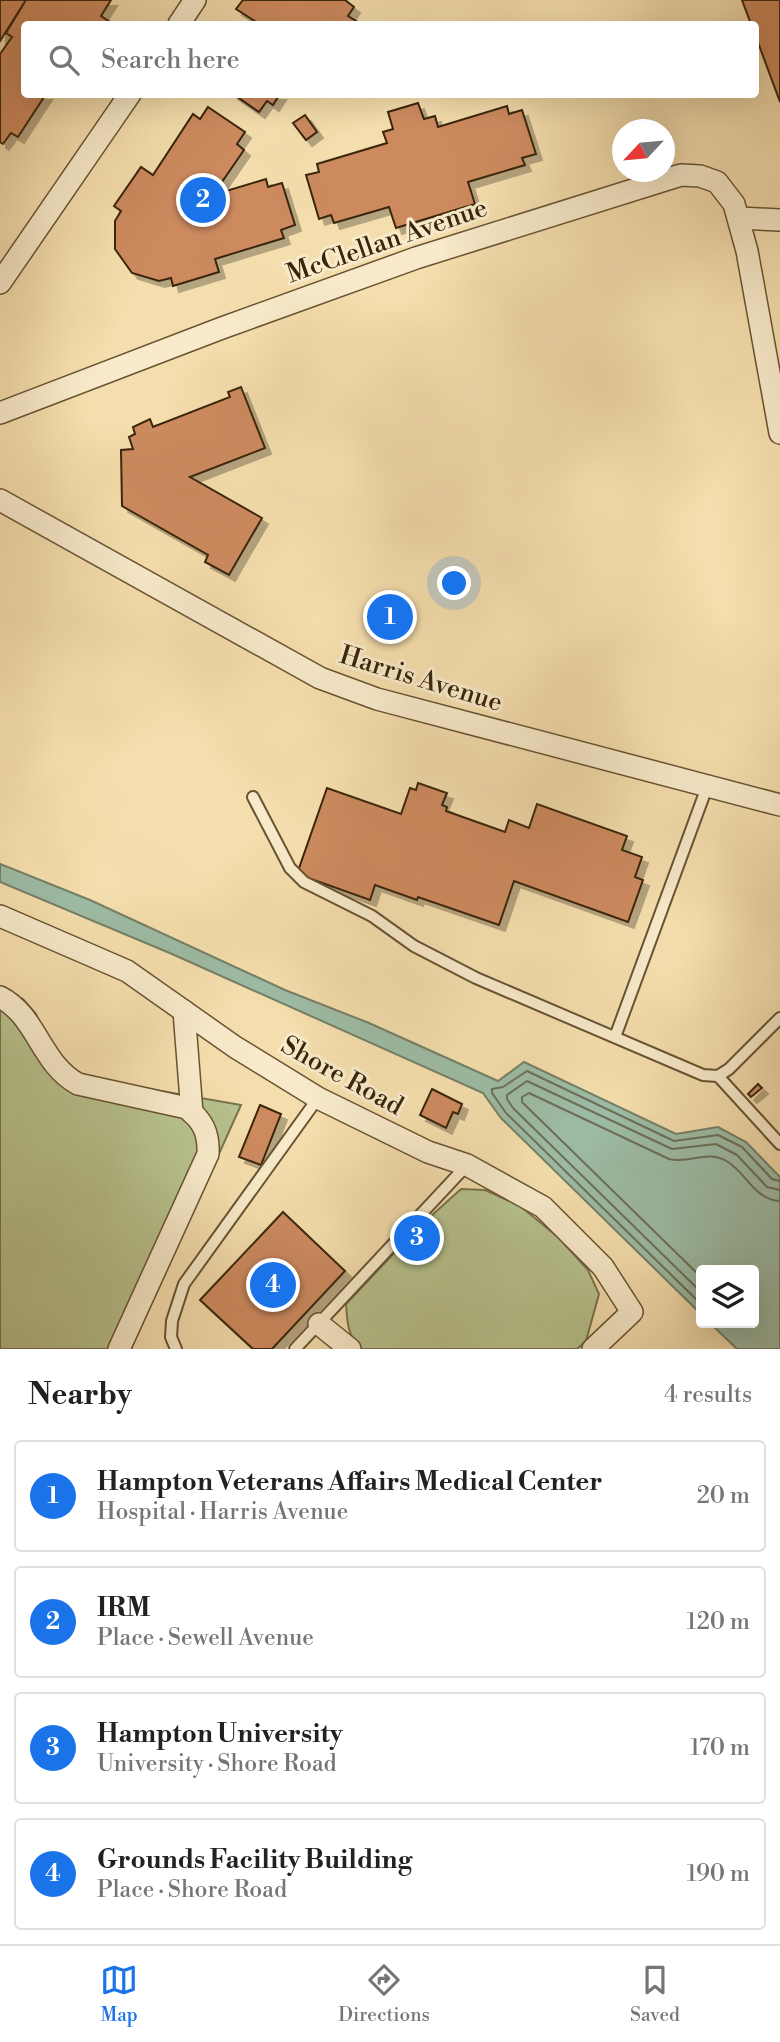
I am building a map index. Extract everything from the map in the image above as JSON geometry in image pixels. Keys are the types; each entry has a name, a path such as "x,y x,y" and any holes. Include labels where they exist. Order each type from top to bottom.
{"street":[{"path":"180,21 195,0"},
{"path":"0,283 127,98"},
{"name":"McClellan Avenue","path":"0,413 222,328 404,263 681,175 700,176 717,181 734,204 747,251 780,433"},
{"path":"739,218 780,220"},
{"name":"Harris Avenue","path":"0,500 320,678 377,699 780,805"},
{"name":"Shore Road","path":"0,916 127,971 235,1048 318,1098 428,1152 467,1165 543,1208 603,1267 632,1312 593,1349"},
{"path":"0,997 18,1009 57,1069 67,1078 78,1084 187,1108 204,1126 209,1138 208,1154 120,1349"},
{"path":"184,1011 192,1113"},
{"path":"319,1324 350,1349"}],"lane":[{"path":"615,1037 707,787"},
{"path":"253,797 290,868 304,882 372,916 414,946 476,978 703,1075 718,1076 729,1069 780,1018"},
{"path":"718,1076 780,1144"},
{"path":"176,1349 171,1337 172,1321 184,1284 318,1098"},
{"path":"296,1349 467,1165"}],"green space":[{"path":"0,989 23,999 36,1014 52,1050 81,1077 241,1105 131,1349 0,1349"},
{"path":"461,1189 485,1190 520,1206 558,1237 588,1270 599,1294 586,1341 577,1349 361,1349 353,1339 346,1304 419,1227"}],"water":[{"path":"0,864 90,900 285,990 369,1023 498,1081 524,1062 676,1134 718,1127 746,1142 780,1177 780,1349 737,1349 715,1328 759,1328 759,1265 696,1265 696,1309 501,1118 483,1093 172,954 0,882"}],"building":[{"path":"0,0 26,0 0,41"},
{"path":"26,0 111,0 101,16 108,21 21,21 21,98 43,98 18,137 11,133 3,144 0,142 0,54 12,37 6,33"},
{"path":"243,0 345,0 354,7 348,16 356,21 254,21 236,9"},
{"path":"742,0 780,0 780,102 759,45 759,21 750,21"},
{"path":"239,98 277,98 273,105 267,101 259,112"},
{"path":"418,103 424,119 435,116 438,127 507,106 509,114 522,110 536,154 522,158 525,165 468,182 475,204 396,228 389,207 334,223 331,215 319,219 306,175 319,172 317,164 387,143 383,132 393,129 388,112"},
{"path":"208,107 245,132 237,144 244,150 213,195 266,179 268,187 282,183 295,225 281,230 284,238 215,259 219,272 173,286 171,278 159,281 132,273 115,249 115,221 121,211 114,206 141,167 153,175 193,114 200,119"},
{"path":"305,115 317,132 306,140 293,123"},
{"path":"241,387 265,448 190,477 262,518 229,575 205,562 208,555 122,506 121,450 133,449 129,437 135,434 133,427 150,419 153,427 230,397 228,392"},
{"path":"418,783 447,793 442,805 447,807 446,811 505,832 509,820 529,828 537,804 627,836 622,850 642,857 635,877 643,880 628,922 514,881 499,925 375,885 370,900 297,874 327,788 401,814 410,788 416,790"},
{"path":"758,1084 762,1088 751,1097 748,1094"},
{"path":"432,1089 462,1104 458,1114 453,1112 446,1128 420,1115"},
{"path":"260,1105 281,1114 261,1165 239,1157"},
{"path":"283,1212 345,1271 272,1349 253,1349 200,1300"}],"place":[{"name":"IRM","path":"203,200"},
{"name":"Hampton Veterans Affairs Medical Center","path":"390,617"},
{"name":"Hampton University","path":"417,1238"},
{"name":"Grounds Facility Building","path":"273,1285"}]}
